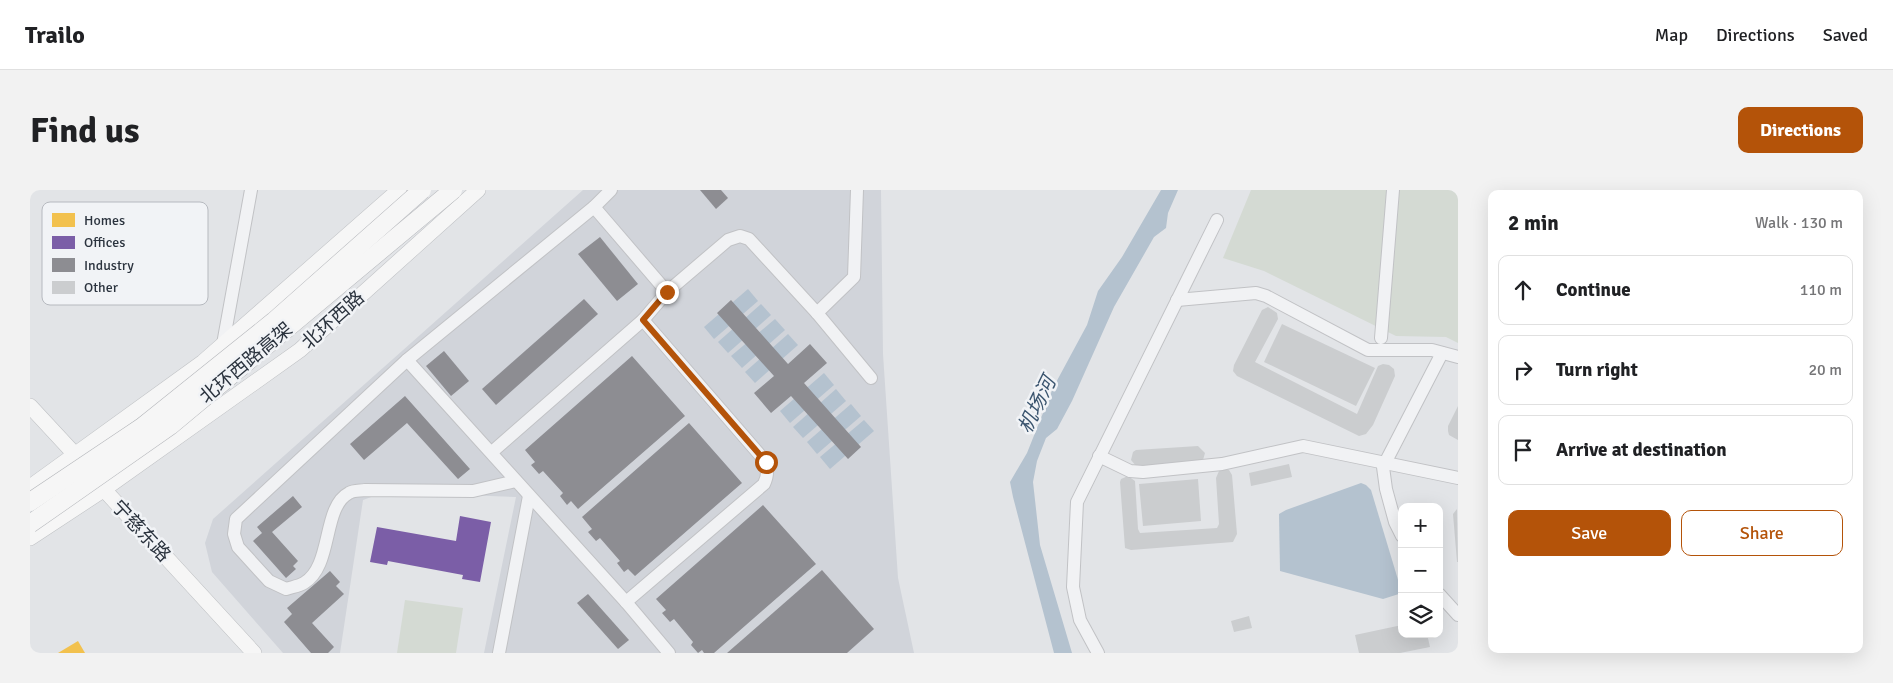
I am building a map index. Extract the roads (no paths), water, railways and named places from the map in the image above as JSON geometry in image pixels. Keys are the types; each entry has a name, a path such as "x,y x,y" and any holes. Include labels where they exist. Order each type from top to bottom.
{"highway":[{"name":"北环西路高架","path":"30,502 142,427 274,320 422,190"},
{"name":"北环西路高架","path":"30,524 170,426 453,190"}],"main road":[{"path":"30,487 202,362 399,190"},
{"name":"北环西路","path":"30,538 103,490 300,350 478,190"},
{"name":"宁慈东路","path":"30,406 75,454 103,490 254,653"}],"street":[{"path":"223,344 251,190"},
{"path":"516,481 473,491 364,490 350,492 342,498 335,508 320,563 304,584 286,589 269,581 238,547 234,534 236,519 407,360 594,207 611,190"},
{"path":"818,313 854,277 857,190"},
{"path":"1382,338 1393,190"},
{"path":"594,207 667,292"},
{"path":"1098,653 1080,620 1073,587 1077,502 1217,220"},
{"path":"492,452 643,320 667,292 728,240 740,236 748,238 818,313 871,378"},
{"path":"1177,300 1256,293 1266,296 1368,350 1432,350 1458,357"},
{"path":"626,602 764,484 768,468 766,462 643,320"},
{"path":"1398,528 1386,489 1383,467 1442,353"},
{"path":"407,360 492,452 669,653"},
{"path":"1099,456 1130,471 1143,472 1222,464 1303,446 1458,478"},
{"path":"499,653 529,496"},
{"path":"1443,598 1458,615"}],"water":[{"path":"1161,190 1178,190 1168,213 1166,228 1154,237 1114,307 1072,401 1057,429 1046,438 1037,461 1033,482 1040,545 1072,653 1054,653 1010,482 1027,453 1053,388 1087,325 1098,291 1122,257"},
{"path":"748,289 758,301 714,339 704,327"},
{"path":"761,304 771,315 728,353 718,342"},
{"path":"775,319 785,330 742,368 731,356"},
{"path":"788,334 798,345 755,383 745,372"},
{"path":"824,373 834,385 790,423 780,411"},
{"path":"836,389 846,401 803,438 793,427"},
{"path":"851,404 861,416 817,454 807,442"},
{"path":"864,420 874,431 830,469 820,457"},
{"path":"1361,483 1366,485 1371,490 1398,580 1398,594 1383,599 1280,571 1279,514"}],"water label":[{"name":"机场河","path":"1037,405"}]}
